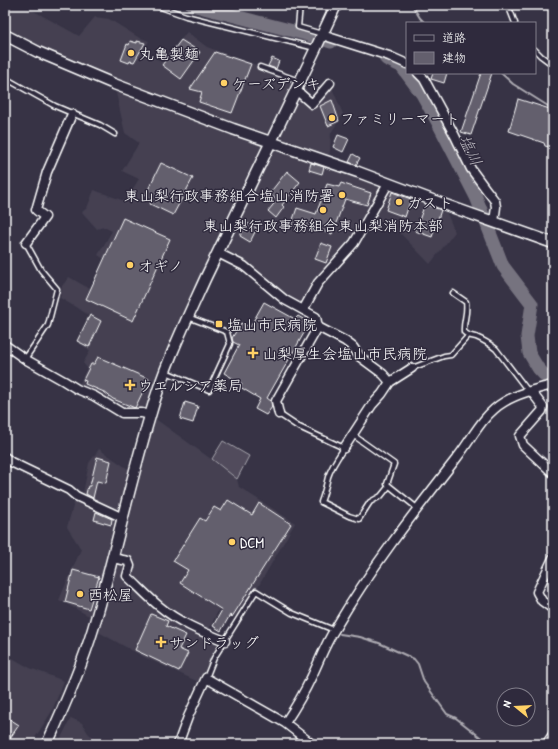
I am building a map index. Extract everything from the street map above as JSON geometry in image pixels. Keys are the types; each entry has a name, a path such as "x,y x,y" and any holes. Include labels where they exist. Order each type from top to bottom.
{"street":[{"path":"47,744 68,698 87,648 150,415 165,371 188,317 336,5"},
{"path":"322,34 389,56 406,64"},
{"path":"5,35 38,52 114,84 233,129 358,172 467,213 553,243"},
{"path":"419,74 424,79 452,130 471,169 495,201 496,207 494,222"},
{"path":"298,86 312,104 330,83"},
{"path":"26,243 45,217 36,210 47,172 72,114"},
{"path":"303,310 318,283 354,244 388,184"},
{"path":"218,253 244,266 285,300 316,317 318,327 276,401 279,414"},
{"path":"318,327 345,341 360,357 383,374 390,382"},
{"path":"5,345 25,359 77,389 94,396 122,413 142,413 150,415"},
{"path":"344,448 372,405 390,382 412,368"},
{"path":"285,722 296,706 311,678 334,630 377,562 460,453 484,418 505,401 529,391 550,386"},
{"path":"529,391 543,407 542,411 520,436 522,445 553,473"},
{"path":"5,457 11,462 70,490 76,496 123,518"},
{"path":"112,558 128,561 130,566 128,576 159,607 199,630 225,641"},
{"path":"553,558 537,592 542,601 553,609"},
{"path":"178,744 188,717 206,678 285,722 312,744"}],"lane":[{"path":"156,5 186,16 316,48"},
{"path":"300,5 298,27 322,34"},
{"path":"508,5 515,22"},
{"path":"536,51 553,66"},
{"path":"260,67 298,86"},
{"path":"5,78 54,106 100,125 115,134"},
{"path":"25,359 48,325 56,289 41,270 26,243"},
{"path":"453,293 466,302 467,310 463,327 464,332 468,336 490,344 496,349 529,391"},
{"path":"165,371 209,390 230,344 227,332 188,317"},
{"path":"412,368 444,356 452,355 468,336"},
{"path":"279,414 297,426 344,448 328,476 325,492 321,502 349,516 359,519 370,502 381,496 389,486"},
{"path":"353,435 394,464 387,484 417,508"},
{"path":"206,678 214,658 256,592 292,613 334,630"},
{"path":"544,744 553,731"}],"shaded area":[{"path":"10,5 23,5 79,36 95,17 109,19 138,37 149,41 143,52 163,62 187,32 207,47 300,81 296,90 312,104 330,83 343,114 331,133 328,162 443,204 455,232 430,264 401,234 372,216 386,196 388,186 354,243 318,283 303,310 244,266 218,253 150,415 237,479 239,487 295,523 240,618 219,609 207,633 225,641 214,658 203,684 144,657 93,629 95,619 59,600 81,549 67,527 76,496 82,498 89,463 99,449 128,469 136,469 150,416 122,413 77,389 87,368 83,363 90,351 77,341 89,315 60,298 62,286 69,277 90,289 104,259 98,255 112,231 104,227 97,229 82,212 87,208 94,190 127,202 135,199 137,194 132,190 139,179 122,171 139,143 125,133 114,84 5,35 5,11"},
{"path":"223,441 249,456 237,479 212,459"},
{"path":"5,654 30,668 64,681 52,711 31,744 5,744"},
{"path":"71,718 82,723 88,733 98,744 58,744"}],"building":[{"path":"181,40 200,52 181,79 162,65"},
{"path":"130,41 145,43 134,62 130,61 129,63 121,60 127,44 129,45"},
{"path":"215,52 251,64 232,113 199,102 202,92 190,89"},
{"path":"272,58 279,61 276,69 268,66"},
{"path":"433,74 447,74 444,83 431,79"},
{"path":"481,74 492,74 471,135 461,132"},
{"path":"518,99 553,110 553,148 545,146 544,143 509,131"},
{"path":"332,100 339,121 328,126 320,106"},
{"path":"338,135 349,139 343,152 333,147"},
{"path":"353,154 360,158 356,165 349,162"},
{"path":"161,163 193,178 173,215 150,204 152,199 145,196"},
{"path":"311,163 324,167 322,174 309,170"},
{"path":"287,171 300,182 282,205 284,207 276,218 268,211 277,200 269,194"},
{"path":"341,183 371,193 367,205 345,199 332,234 306,226 305,230 291,225 297,208 316,214 327,184 339,187"},
{"name":"ガスト","path":"392,192 411,199 405,217 386,210"},
{"path":"425,204 441,210 432,237 415,231"},
{"name":"オギノ","path":"123,218 170,239 133,321 86,299"},
{"path":"247,223 257,228 250,242 240,236"},
{"path":"321,243 332,247 326,263 315,259"},
{"path":"264,302 295,319 298,316 305,320 303,323 308,326 267,398 271,401 272,407 266,415 255,409 260,399 240,387 242,384 224,373 239,345 233,342 232,338 241,323 250,327"},
{"path":"90,315 101,321 89,347 77,341"},
{"path":"98,357 149,379 135,408 113,399 104,392 85,384 86,381 83,380 91,364 94,364"},
{"path":"185,402 198,406 193,423 180,419"},
{"path":"97,457 111,461 106,483 97,481 93,498 86,494 88,486 90,486"},
{"name":"DCM","path":"228,500 252,515 259,503 291,524 232,617 230,615 221,631 213,626 222,610 180,583 188,570 173,561 200,518 205,521 214,507 221,511"},
{"path":"96,512 112,519 111,525 94,520"},
{"path":"73,570 99,577 89,609 65,602"},
{"name":"サンドラッグ","path":"151,614 168,621 166,626 186,635 179,649 188,653 179,671 135,650"},
{"path":"5,716 19,725 6,744 5,744"}],"waterway":[{"name":"塩川","path":"192,5 331,42"},
{"path":"412,5 424,22"},
{"name":"塩川","path":"386,59 401,66 406,73"},
{"name":"塩川","path":"407,74 422,94 476,197 503,266 532,304 527,336 529,353 538,368 549,380 553,382"},
{"path":"502,74 513,84 548,106 553,107"},
{"path":"340,634 360,637 379,643 414,659 418,664 424,682 447,714 456,718 489,744"}],"place":[{"name":"丸亀製麺","path":"131,53"},
{"name":"ケーズデンキ","path":"224,83"},
{"name":"ファミリーマート","path":"332,118"},
{"name":"東山梨行政事務組合塩山消防署","path":"342,195"},
{"name":"ガスト","path":"399,202"},
{"name":"東山梨行政事務組合東山梨消防本部","path":"323,210"},
{"name":"オギノ","path":"130,265"},
{"name":"塩山市民病院","path":"219,324"},
{"name":"山梨厚生会塩山市民病院","path":"253,353"},
{"name":"ウエルシア薬局","path":"130,385"},
{"name":"DCM","path":"232,542"},
{"name":"西松屋","path":"80,594"},
{"name":"サンドラッグ","path":"161,642"}]}
